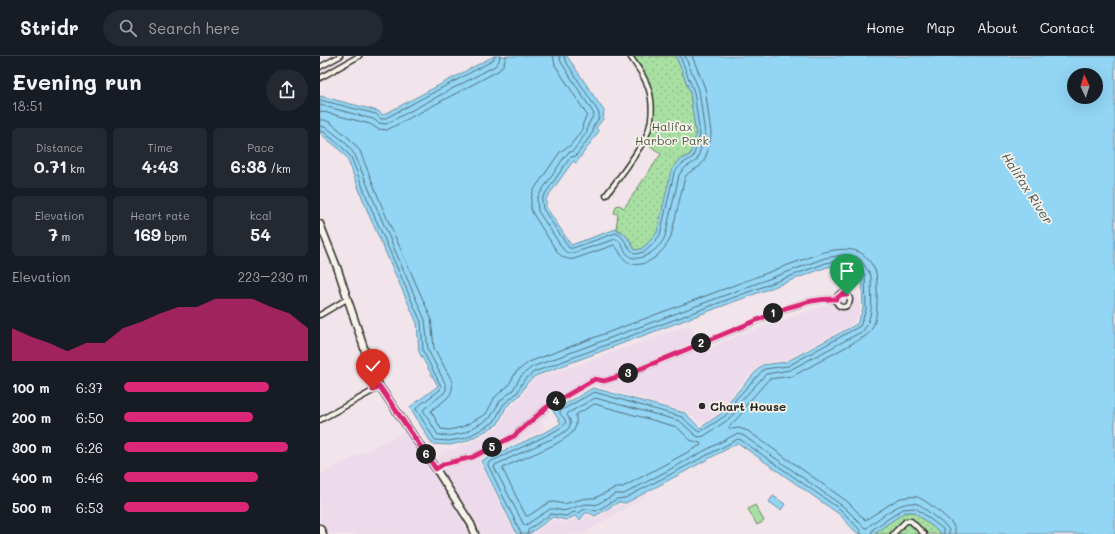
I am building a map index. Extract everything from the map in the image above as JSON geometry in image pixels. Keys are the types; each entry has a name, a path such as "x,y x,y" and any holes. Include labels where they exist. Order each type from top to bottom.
{"street":[{"path":"320,67 340,56"},
{"path":"320,78 359,56"},
{"path":"606,195 639,149 647,135 651,121 650,93 645,80 630,56"},
{"path":"330,61 335,69"},
{"path":"320,224 337,267 368,363 380,387 436,469 471,524 475,534"},
{"path":"320,315 347,299"},
{"path":"436,469 444,464 473,457 514,436 547,407 595,379 604,381 630,373 786,308 820,299 837,299"},
{"path":"320,420 380,387"},
{"path":"893,534 906,521 911,522 924,534"},
{"path":"320,528 323,534"}],"shaded area":[{"path":"856,295 859,301 860,310 852,324 786,360 761,363 727,399 727,403 721,411 701,424 685,411 593,385 552,408 541,422 545,429 480,459 479,461 515,534 478,534 474,523 440,470 445,467 474,460 515,438 548,409 596,382 604,384 634,374 633,369 603,378 594,377 546,404 512,433 472,454 443,461 437,465 435,462 448,449 453,450 469,444 499,427 508,409 522,398 529,384 536,378 575,366 691,325 702,352 734,337"},
{"path":"407,430 438,477 469,534 326,534 320,522 320,475"},
{"path":"648,494 582,534 533,534 553,520 567,523 575,519 581,522 586,516 589,515 595,519 619,505 627,505"}],"green space":[{"name":"Halifax Harbor Park","path":"630,56 676,56 690,92 696,135 690,155 682,158 675,164 657,233 641,249 635,250 628,238 616,229 618,214 614,213 616,206 619,205 624,208 661,154 644,141 647,135 651,107 645,80"},
{"path":"755,505 764,521 757,525 748,509"},
{"path":"905,512 914,512 942,534 873,534"}],"water":[{"name":"Halifax River","path":"494,56 567,56 604,111 603,119 596,128 599,131 576,163 573,161 546,199 546,207 571,245 616,229 625,235 635,250 641,249 657,233 671,171 679,162 690,155 696,135 690,92 676,56 1115,56 1115,534 942,534 914,512 905,512 873,534 860,534 856,532 839,514 738,443 626,503 619,502 595,516 590,513 585,513 580,520 575,516 566,520 553,517 529,534 517,534 481,461 550,430 561,423 553,411 593,388 685,413 700,428 722,413 731,403 729,401 762,365 786,362 857,324 863,309 862,277 853,265 843,264 827,267 535,376 527,383 520,395 506,407 498,424 467,441 450,445 432,444 410,407 438,386 419,352 417,323 369,215 347,158 320,133 320,96 378,111 383,115"},
{"path":"773,496 785,504 781,510 769,502"}],"place":[{"name":"Chart House","path":"702,406"}],"route":[{"path":"373,390 380,387 436,469 444,464 473,457 514,436 547,407 595,379 604,381 630,373 786,308 826,298 837,299 839,295 842,294 847,295"}]}
